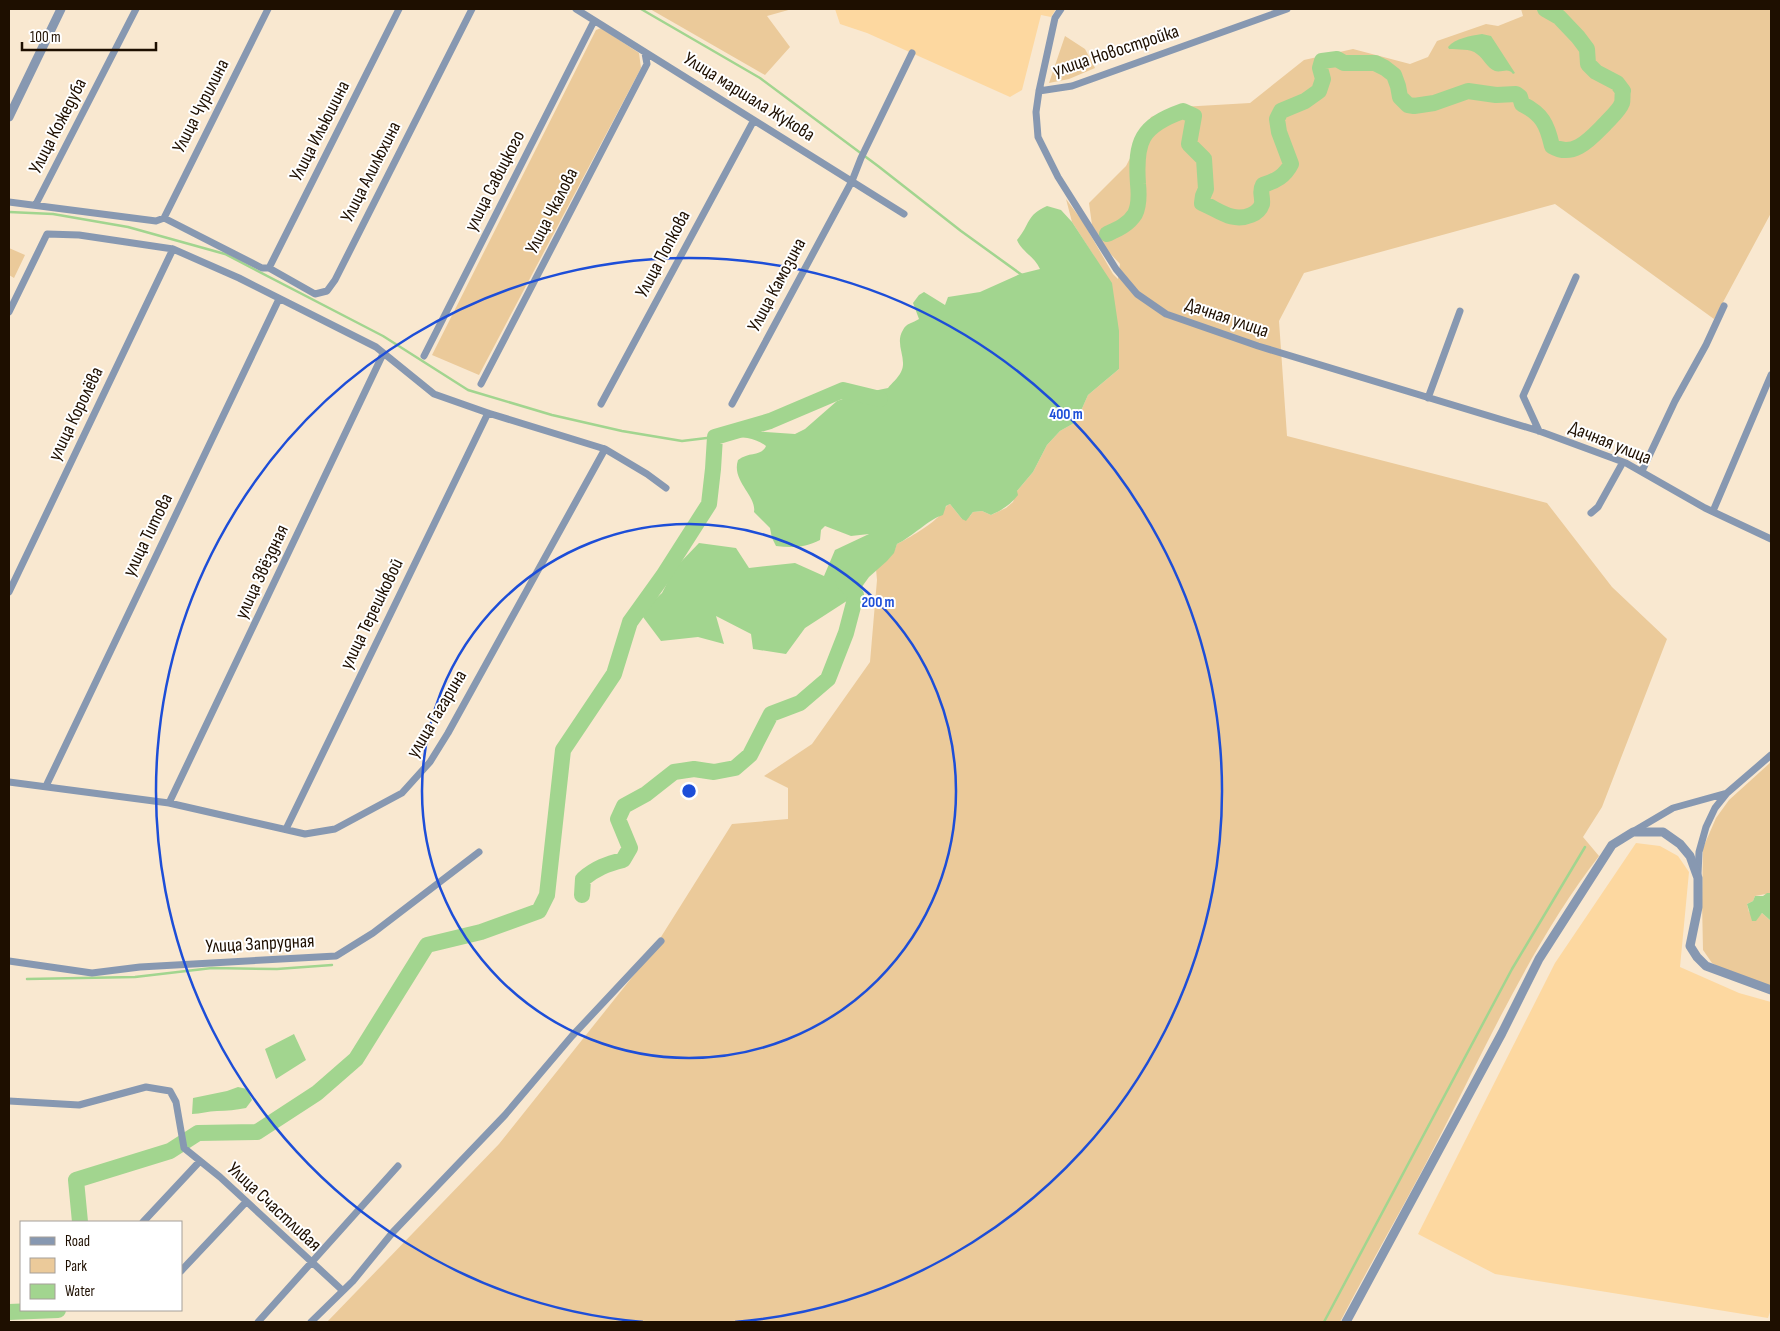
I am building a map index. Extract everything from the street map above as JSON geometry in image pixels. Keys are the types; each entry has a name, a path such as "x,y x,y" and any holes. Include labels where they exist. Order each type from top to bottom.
{"street":[{"path":"9,117 61,9"},
{"name":"Улица Кожедуба","path":"36,204 136,9"},
{"name":"Улица Чурилина","path":"164,218 268,9"},
{"name":"Улица Ильюшина","path":"269,268 399,9"},
{"name":"Улица Алилюхина","path":"164,218 262,268 269,268 315,294 327,291 335,280 472,9"},
{"name":"Улица маршала Жукова","path":"576,9 904,214"},
{"name":"Дачная улица","path":"1061,9 1055,18 1039,91 1036,112 1038,137 1058,177 1116,269 1137,294 1166,314 1258,346 1539,431 1623,462 1713,512 1771,539"},
{"name":"улица Новостройка","path":"1039,91 1072,86 1287,9"},
{"name":"улица Савицкого","path":"424,356 594,21"},
{"name":"Улица Чкалова","path":"481,384 647,64 646,53"},
{"name":"Улица Камозина","path":"732,404 852,181 862,155 912,53"},
{"name":"Улица Попкова","path":"601,404 754,120"},
{"path":"9,202 156,221 164,218"},
{"path":"9,312 47,234 79,235 173,249 239,278 376,347 434,394 488,413 605,449 647,474 666,488"},
{"name":"улица Королёва","path":"9,592 173,249"},
{"path":"1539,431 1523,396 1576,277"},
{"name":"улица Титова","path":"46,786 279,299"},
{"path":"1642,472 1675,401 1706,345 1724,306"},
{"path":"1428,398 1460,311"},
{"name":"улица Звёздная","path":"169,804 384,354"},
{"path":"1713,512 1771,375"},
{"name":"улица Терешковой","path":"286,829 488,413"},
{"name":"улица Гагарина","path":"9,782 169,804 305,834 335,829 402,793 430,762 448,732 605,449"},
{"path":"1591,513 1598,507 1623,462"},
{"path":"1771,755 1728,793 1715,808 1706,827 1698,852 1698,907 1690,946 1697,958 1706,966 1771,990"},
{"path":"1346,1322 1540,959 1612,845 1673,808 1728,793"},
{"path":"1633,832 1663,832 1680,844 1690,856 1698,878"},
{"name":"Улица Запрудная","path":"9,961 92,972 140,967 336,956 373,933 480,852"},
{"path":"312,1322 353,1281 393,1232 504,1114 572,1036 661,940"},
{"name":"Улица Счастливая","path":"9,1102 80,1105 146,1087 170,1091 176,1102 184,1148 342,1290"},
{"path":"144,1221 200,1161"},
{"path":"258,1322 398,1166"},
{"path":"182,1270 246,1202"}],"shaded area":[{"path":"835,9 1056,9 1051,17 1041,15 1022,90 1010,97 867,33 840,24"},
{"path":"1636,843 1660,846 1678,856 1689,872 1680,967 1739,993 1771,1002 1771,1309 1768,1318 1495,1274 1418,1234 1555,963"}],"green space":[{"path":"650,9 792,9 767,16 790,47 765,75"},
{"path":"1521,9 1771,9 1771,213 1714,319 1555,204 1304,273 1279,321 1287,436 1547,503 1612,587 1667,639 1602,807 1583,837 1599,856 1554,921 1534,955 1496,1025 1430,1156 1340,1322 327,1322 499,1144 649,956 732,824 788,819 788,788 764,776 812,744 870,662 877,580 876,569 889,558 897,544 931,523 950,504 962,519 970,516 973,512 982,511 991,515 1006,508 1013,502 1017,491 1033,472 1047,445 1060,431 1076,422 1088,395 1119,369 1094,256 1072,222 1066,199 1083,222 1113,274 1118,279 1120,264 1107,250 1092,225 1089,203 1126,166 1151,117 1181,107 1250,103 1304,60 1353,49 1410,64 1428,57 1437,41 1486,24 1498,26 1523,16"},
{"path":"601,28 639,53 641,68 479,375 432,355 596,30"},
{"path":"1065,36 1085,49 1095,68 1069,79 1049,83"},
{"path":"9,248 25,255 14,278 9,275"},
{"path":"1771,762 1771,893 1755,896 1753,901 1747,904 1749,912 1760,915 1762,913 1771,921 1771,986 1728,972 1712,963 1703,950 1702,902 1703,848 1716,818 1729,800"}],"water":[{"path":"1482,34 1491,36 1515,73 1495,71 1474,52 1449,49 1448,47 1459,39"},
{"path":"1047,206 1061,210 1072,222 1112,283 1119,331 1119,369 1088,395 1076,422 1060,431 1047,445 1033,472 1017,491 1018,495 1015,499 1006,507 991,515 982,511 973,512 966,521 962,519 950,504 946,506 943,515 932,520 897,544 894,553 869,577 856,595 805,628 786,654 753,649 751,634 716,616 724,644 698,637 661,641 640,613 662,593 675,568 699,543 736,548 749,568 795,563 824,576 835,550 869,534 851,536 825,526 821,530 820,540 814,543 798,547 776,546 770,528 754,512 752,500 738,475 737,468 738,460 742,457 761,452 766,446 748,438 715,437 750,431 795,434 805,429 837,401 854,395 888,388 903,367 900,341 904,328 919,319 913,303 919,295 924,292 945,305 948,297 980,292 1020,274 1040,269 1017,240 1035,213"},
{"path":"1771,893 1771,921 1762,913 1756,921 1752,921 1747,904 1753,901 1755,896 1763,896"},
{"path":"294,1034 306,1060 276,1079 265,1049"},
{"path":"238,1087 247,1089 252,1100 246,1108 192,1114 193,1098"}],"waterway":[{"path":"641,9 760,78 1022,275"},
{"path":"1107,234 1126,224 1135,214 1139,196 1138,157 1144,137 1158,123 1183,111 1194,116 1189,144 1204,159 1206,189 1202,203 1232,217 1244,217 1256,212 1262,204 1261,190 1263,185 1280,178 1291,164 1279,132 1277,119 1281,111 1305,101 1319,91 1323,79 1320,68 1322,61 1337,59 1344,63 1375,63 1385,68 1394,75 1400,97 1408,105 1434,103 1468,91 1496,95 1516,94 1520,97 1522,104 1543,120 1552,146 1568,150 1582,145 1619,109 1622,103 1623,91 1617,83 1596,72 1588,64 1587,49 1578,37 1559,17 1545,9"},
{"path":"9,212 53,214 128,227 225,254 383,336 468,390 552,415 622,431 682,441 715,437"},
{"path":"80,1221 76,1180 170,1151 198,1133 257,1132 317,1093 356,1059 427,945 481,932 539,911 547,895 563,750 614,674 630,622 663,576 709,504 715,437 770,421 843,390 880,399"},
{"path":"582,895 583,879 602,867 623,860 630,848 618,819 624,806 646,794 674,772 694,769 714,772 735,768 750,755 771,714 800,703 828,679 846,633 856,595 843,579"},
{"path":"1324,1322 1512,969 1585,847"},
{"path":"27,979 135,977 212,968 277,969 332,965"},
{"path":"9,1312 34,1311"}]}
